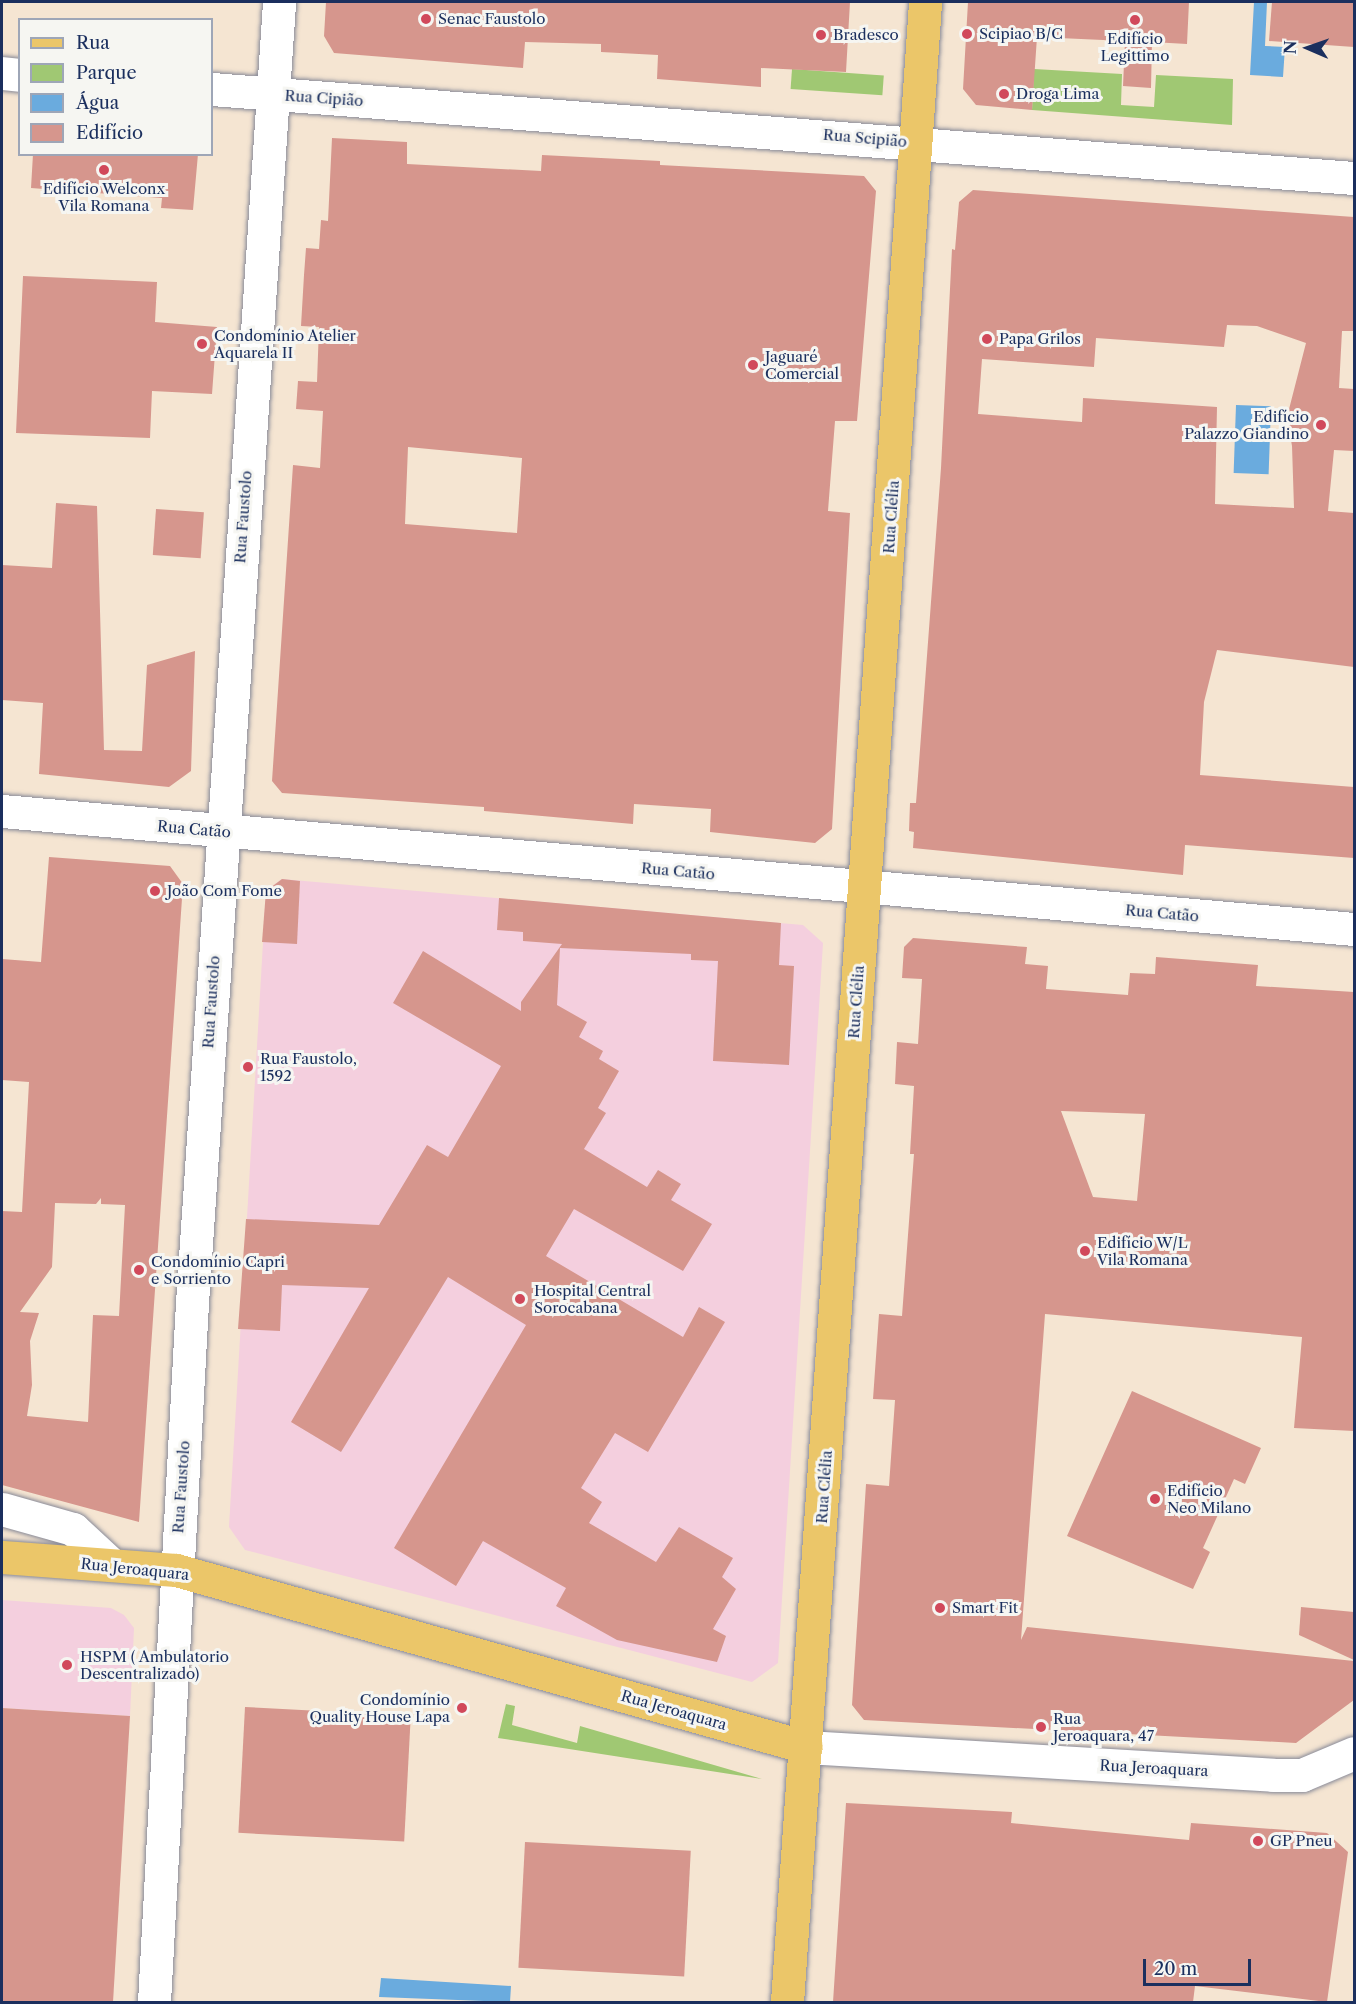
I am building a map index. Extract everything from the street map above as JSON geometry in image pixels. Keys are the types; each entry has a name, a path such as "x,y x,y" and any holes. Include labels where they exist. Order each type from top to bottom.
{"main road":[{"name":"Rua Clélia","path":"787,2002 918,142 925,2"},
{"name":"Rua Jeroaquara","path":"6,1555 176,1570 806,1748"}],"street":[{"name":"Rua Faustolo","path":"154,2002 176,1570 222,832 279,2"},
{"path":"2,73 18,75"},
{"path":"213,89 273,94"},
{"name":"Rua Cipião","path":"273,94 375,101"},
{"name":"Rua Scipião","path":"375,101 1354,178"},
{"name":"Rua Catão","path":"2,811 1354,929"},
{"path":"2,1509 73,1529 112,1565"},
{"name":"Rua Jeroaquara","path":"806,1748 1273,1775 1302,1775 1354,1753"}],"shaded area":[{"name":"Hospital Central Sorocabana","path":"282,879 803,925 823,943 778,1663 752,1682 245,1550 229,1527 266,891"},
{"name":"HSPM ( Ambulatorio Descentralizado)","path":"2,1600 111,1608 124,1615 134,1628 130,1716 2,1708"}],"green space":[{"path":"792,69 884,75 882,95 791,89"},
{"path":"1034,69 1122,74 1121,105 1154,107 1156,75 1233,79 1232,125 1032,110"},
{"path":"506,1704 515,1706 512,1725 577,1743 580,1726 762,1779 498,1738"}],"water":[{"path":"1254,2 1267,2 1265,46 1285,47 1283,77 1250,75"},
{"path":"1236,405 1271,406 1269,474 1234,473"},
{"path":"381,1978 511,1986 510,2002 379,1997"}],"building":[{"path":"326,2 850,2 846,72 761,68 761,87 657,79 658,55 601,52 601,44 525,42 523,68 334,53 324,36"},
{"path":"968,2 1189,2 1187,44 1152,42 1151,88 1123,86 1125,41 1037,37 1032,110 976,105 963,89"},
{"path":"1272,2 1354,2 1354,47 1269,41"},
{"path":"332,138 407,142 407,164 541,171 542,155 660,161 660,165 864,176 876,191 857,421 835,421 828,511 850,513 832,829 815,843 710,832 711,809 634,804 633,824 484,811 484,807 282,793 272,781 293,465 320,468 323,411 296,409 298,381 317,382 319,327 301,326 306,248 319,249 321,220 328,221","holes":["408,447 522,458 517,533 405,524"]},
{"name":"Edifício Welconx Vila Romana","path":"33,156 198,156 193,210 161,208 162,198 31,188"},
{"path":"973,190 1354,217 1354,331 1342,331 1339,388 1354,389 1354,451 1334,450 1328,511 1354,513 1354,667 1217,650 1204,702 1200,775 1354,787 1354,858 1185,845 1183,875 913,848 914,832 909,831 910,803 916,803 941,468 952,249 955,250 959,202","holes":["1227,325 1257,326 1306,343 1287,417 1292,446 1294,508 1215,504 1217,407 1083,398 1082,422 978,414 982,359 1094,367 1096,338 1224,347"]},
{"path":"23,276 157,282 155,322 217,327 212,394 152,391 150,438 16,433"},
{"path":"56,503 97,506 104,750 142,751 147,665 195,651 191,771 169,787 39,774 43,703 2,700 2,565 52,568"},
{"path":"156,509 204,512 201,558 153,555"},
{"path":"49,857 170,866 183,884 139,1522 2,1485 2,1211 22,1212 29,1082 2,1080 2,959 41,962","holes":["101,1198 101,1204 125,1205 119,1316 93,1315 88,1422 27,1416 32,1385 30,1341 39,1313 20,1312 52,1267 55,1203 96,1204"]},
{"path":"282,879 300,881 297,944 262,942 266,891"},
{"path":"499,898 781,923 779,965 794,966 789,1065 713,1061 718,961 691,960 691,954 560,948 557,1005 587,1022 579,1037 603,1051 599,1059 619,1071 598,1108 606,1113 584,1149 647,1187 658,1170 681,1184 671,1200 712,1224 683,1271 574,1209 546,1256 683,1337 699,1307 725,1322 648,1452 615,1433 581,1488 602,1502 589,1523 656,1562 679,1527 733,1558 722,1577 736,1589 713,1629 726,1636 717,1662 617,1640 556,1606 566,1588 483,1541 456,1586 394,1548 526,1325 448,1277 341,1452 291,1422 369,1288 282,1285 280,1331 238,1329 246,1219 379,1225 427,1145 448,1157 501,1066 393,1003 423,951 521,1011 521,1002 562,944 523,941 523,932 497,930"},
{"path":"913,938 1027,947 1025,964 1048,966 1046,989 1128,995 1130,973 1155,974 1156,957 1258,965 1256,986 1354,992 1354,1431 1294,1428 1302,1337 1045,1314 1021,1640 1027,1627 1354,1661 1354,1700 1296,1743 864,1720 852,1705 866,1484 889,1486 895,1400 873,1399 879,1314 902,1316 914,1154 910,1154 914,1086 895,1084 897,1042 918,1044 922,979 902,978 904,947","holes":["1061,1111 1145,1114 1137,1201 1093,1197"]},
{"name":"Edifício Neo Milano","path":"1132,1391 1261,1448 1245,1484 1234,1479 1203,1548 1210,1552 1193,1589 1067,1536"},
{"path":"1301,1607 1354,1612 1354,1660 1299,1635"},
{"path":"245,1707 411,1716 404,1842 238,1833"},
{"path":"2,1708 130,1716 113,2002 2,2002"},
{"path":"846,1803 1012,1812 1011,1823 1189,1840 1191,1823 1327,1833 1348,1852 1327,2002 1195,1986 1193,2002 833,2002"},
{"path":"525,1842 691,1851 684,1977 518,1968"}],"place":[{"name":"Senac Faustolo","path":"426,19"},
{"name":"Edifício Legittimo","path":"1135,20"},
{"name":"Scipiao B/C","path":"967,34"},
{"name":"Bradesco","path":"821,35"},
{"name":"Droga Lima","path":"1004,94"},
{"name":"Edifício Welconx Vila Romana","path":"104,170"},
{"name":"Papa Grilos","path":"987,339"},
{"name":"Condomínio Atelier Aquarela II","path":"202,344"},
{"name":"Jaguaré Comercial","path":"753,365"},
{"name":"Edifício Palazzo Giandino","path":"1321,425"},
{"name":"João Com Fome","path":"155,891"},
{"name":"Rua Faustolo, 1592","path":"248,1067"},
{"name":"Edifício W/L Vila Romana","path":"1085,1251"},
{"name":"Condomínio Capri e Sorriento","path":"139,1270"},
{"name":"Hospital Central Sorocabana","path":"520,1299"},
{"name":"Edifício Neo Milano","path":"1155,1499"},
{"name":"Smart Fit","path":"940,1608"},
{"name":"HSPM ( Ambulatorio Descentralizado)","path":"67,1665"},
{"name":"Condomínio Quality House Lapa","path":"462,1708"},
{"name":"Rua Jeroaquara, 47","path":"1041,1727"},
{"name":"GP Pneu","path":"1258,1841"}]}
